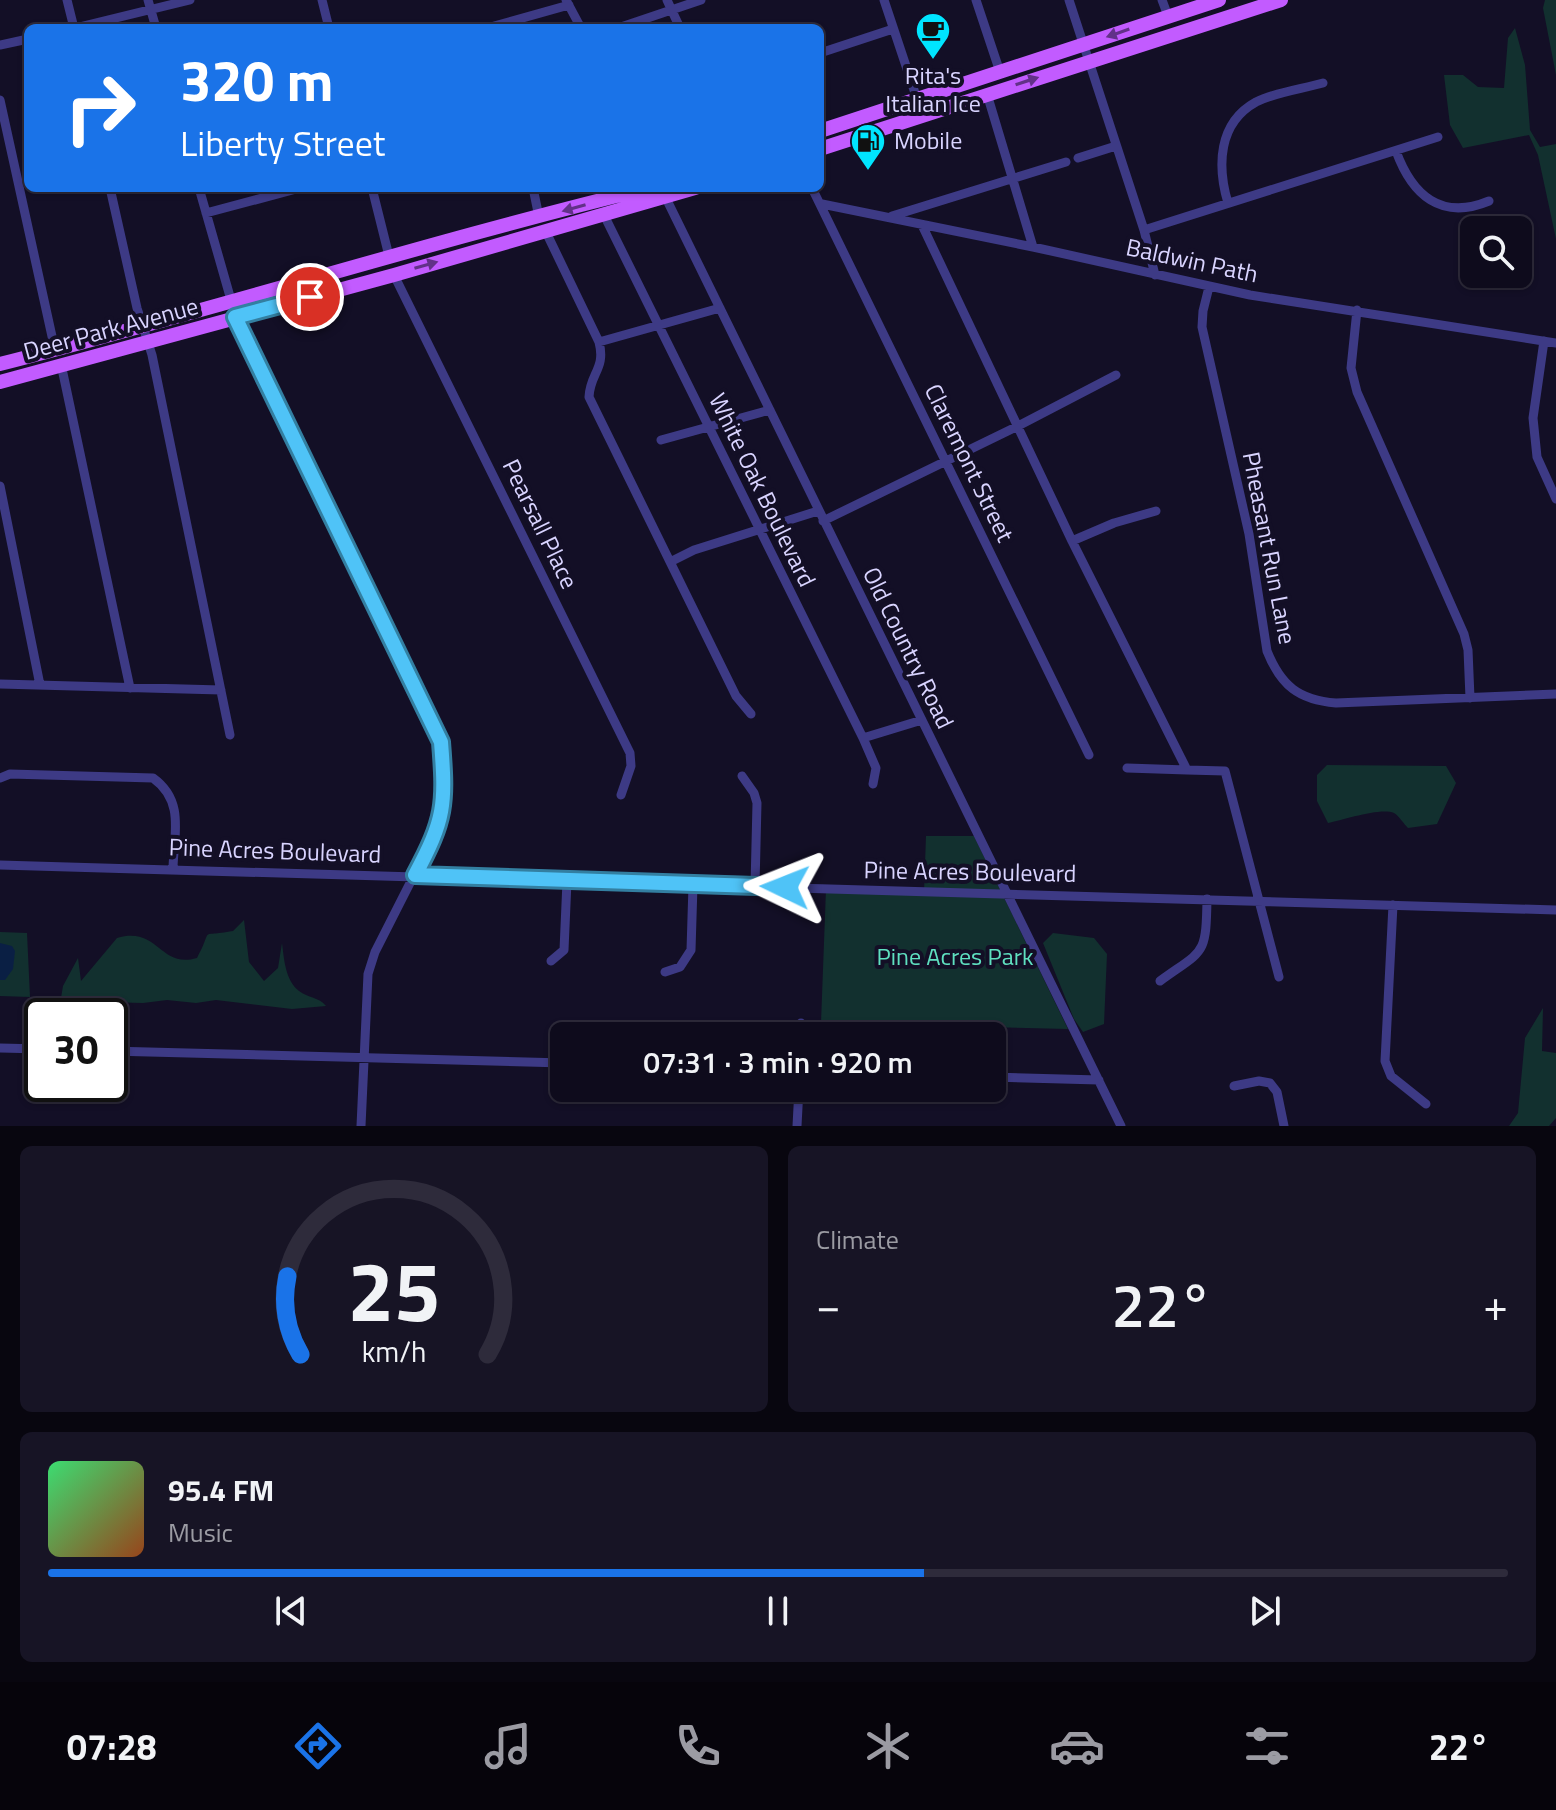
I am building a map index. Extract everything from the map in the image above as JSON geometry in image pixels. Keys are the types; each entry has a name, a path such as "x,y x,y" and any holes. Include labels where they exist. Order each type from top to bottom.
{"main road":[{"path":"824,130 1219,0"},
{"path":"824,148 1281,0"},
{"name":"Deer Park Avenue","path":"145,335 231,300 634,192"},
{"name":"Deer Park Avenue","path":"0,364 58,357 235,317 546,232 663,193"},
{"name":"Deer Park Avenue","path":"0,382 58,357"}],"street":[{"path":"67,0 73,24"},
{"path":"87,24 150,5 190,0"},
{"path":"322,0 328,24"},
{"path":"627,24 669,5 701,0"},
{"path":"884,0 917,99"},
{"path":"976,0 1000,72"},
{"path":"1069,0 1144,230 1155,275"},
{"path":"1162,0 1168,16"},
{"path":"501,24 568,2 579,24"},
{"path":"669,5 678,24"},
{"path":"824,52 893,29"},
{"path":"0,45 24,40"},
{"path":"1228,203 1220,156 1224,139 1234,124 1256,102 1323,83"},
{"path":"987,94 1033,247"},
{"path":"0,100 130,688"},
{"path":"1144,230 1438,137"},
{"path":"1078,158 1116,146"},
{"path":"1396,151 1402,168 1412,182 1438,205 1471,209 1489,201"},
{"path":"889,217 1066,162"},
{"path":"111,192 152,355 230,735"},
{"path":"200,192 231,300"},
{"path":"206,213 285,192"},
{"path":"373,192 389,256"},
{"path":"534,192 539,217"},
{"name":"Claremont Street","path":"814,192 1089,755"},
{"name":"Old Country Road","path":"663,193 1121,1126"},
{"name":"Baldwin Path","path":"822,204 1209,287 1556,343"},
{"name":"White Oak Boulevard","path":"604,215 863,738 876,768 873,784"},
{"path":"922,225 1072,541 1187,770"},
{"path":"546,232 599,342 602,356 590,384 589,397 736,696 751,714"},
{"name":"Pearsall Place","path":"394,275 630,753 631,766 621,795"},
{"name":"Pheasant Run Lane","path":"1209,287 1202,319 1206,351 1249,534 1267,651 1274,669 1302,696 1336,703 1556,694"},
{"path":"599,342 720,308"},
{"path":"1357,310 1351,368 1357,392 1464,634 1468,650 1470,698"},
{"path":"235,317 441,742 444,779 441,822 375,952 368,974 361,1126"},
{"path":"1544,341 1533,418 1537,457 1556,499"},
{"path":"670,562 694,550 760,529 820,516 946,462 1116,375"},
{"path":"661,440 770,410"},
{"path":"0,486 40,685"},
{"path":"1072,541 1114,523 1156,511"},
{"path":"0,684 221,690"},
{"path":"863,738 922,720"},
{"path":"1127,768 1225,771 1279,977"},
{"path":"0,778 10,774 153,778 167,788 175,807 173,868"},
{"path":"742,776 757,803 755,886"},
{"name":"Pine Acres Boulevard","path":"0,865 1556,910"},
{"path":"551,961 564,950 567,881"},
{"path":"665,972 680,967 691,950 693,885"},
{"path":"1160,981 1200,952 1205,941 1207,899"},
{"path":"1393,905 1385,1061 1391,1076 1426,1104"},
{"path":"0,1048 24,1049"},
{"path":"128,1051 550,1063"},
{"path":"1006,1077 1099,1080"},
{"path":"1234,1086 1259,1081 1270,1083 1277,1092 1284,1126"},
{"path":"797,1126 798,1102"}],"green space":[{"path":"1545,0 1556,0 1556,75 1543,8"},
{"path":"1515,28 1525,65 1530,130 1540,147 1556,144 1556,239 1538,155 1529,135 1463,148 1450,125 1444,75 1463,75 1478,87 1504,88 1508,38"},
{"path":"1327,765 1446,766 1456,783 1437,824 1408,828 1396,814 1388,812 1328,823 1317,801 1317,775"},
{"name":"Pine Acres Park","path":"926,836 974,836 1068,1029 1006,1027 1006,1022 821,1022 826,889 924,893"},
{"path":"244,920 249,962 264,981 278,968 282,943 286,968 294,986 326,1006 292,1009 216,1000 143,1003 128,1003 128,998 61,998 63,986 78,958 81,981 117,938 142,938 174,958 184,960 197,958 208,935 233,931"},
{"path":"0,932 27,933 30,997 0,996"},
{"path":"1053,933 1094,938 1107,954 1104,1024 1083,1032 1074,1019 1043,943"},
{"path":"1543,1008 1542,1051 1556,1053 1556,1118 1549,1126 1509,1126 1518,1113 1525,1038"}],"water":[{"path":"0,943 12,946 15,951 13,969 5,980 0,980"}],"place":[{"name":"Rita's Italian Ice","path":"933,61"},
{"name":"Mobile","path":"868,172"}],"route":[{"path":"310,297 235,317 441,742 444,805 441,822 415,875 785,887"}]}
